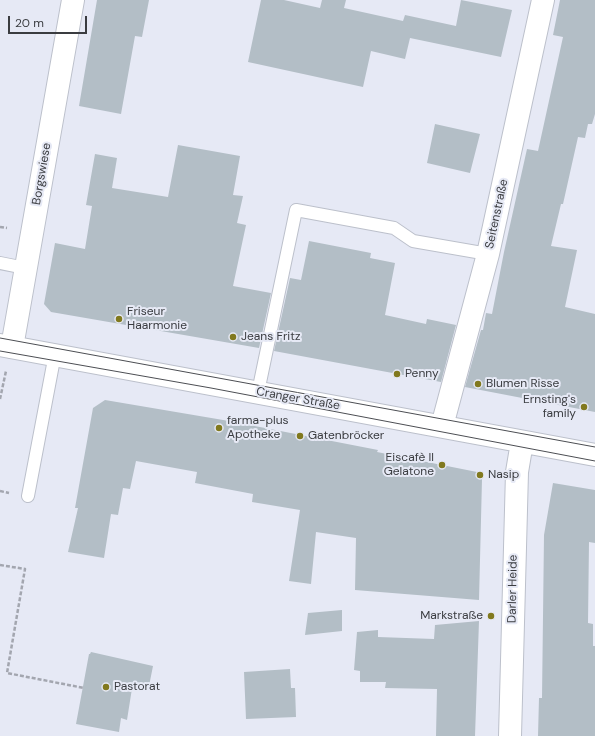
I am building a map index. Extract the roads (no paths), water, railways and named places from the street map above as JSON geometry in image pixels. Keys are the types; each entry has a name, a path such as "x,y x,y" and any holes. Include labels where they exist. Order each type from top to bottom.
{"street":[{"name":"Borgswiese","path":"6,346 25,268 73,0"},
{"name":"Seitenstraße","path":"442,426 488,254 543,0"},
{"name":"Cranger Straße","path":"6,346 595,455"},
{"name":"Darler Heide","path":"510,736 517,472 522,442"}],"lane":[{"path":"258,392 296,210 394,228 413,241 488,254"},
{"path":"0,263 25,268"},
{"path":"28,496 55,354"}],"tram line":[{"path":"0,338 595,447"},
{"path":"0,351 211,388 595,461"}],"place":[{"name":"Friseur Haarmonie","path":"119,319"},
{"name":"Jeans Fritz","path":"233,337"},
{"name":"Penny","path":"397,374"},
{"name":"Blumen Risse","path":"478,384"},
{"name":"Ernsting's family","path":"584,407"},
{"name":"farma-plus Apotheke","path":"219,428"},
{"name":"Gatenbröcker","path":"300,436"},
{"name":"Eiscafè Il Gelatone","path":"442,465"},
{"name":"Nasip","path":"480,475"},
{"name":"Markstraße","path":"491,616"},
{"name":"Pastorat","path":"106,687"}]}
